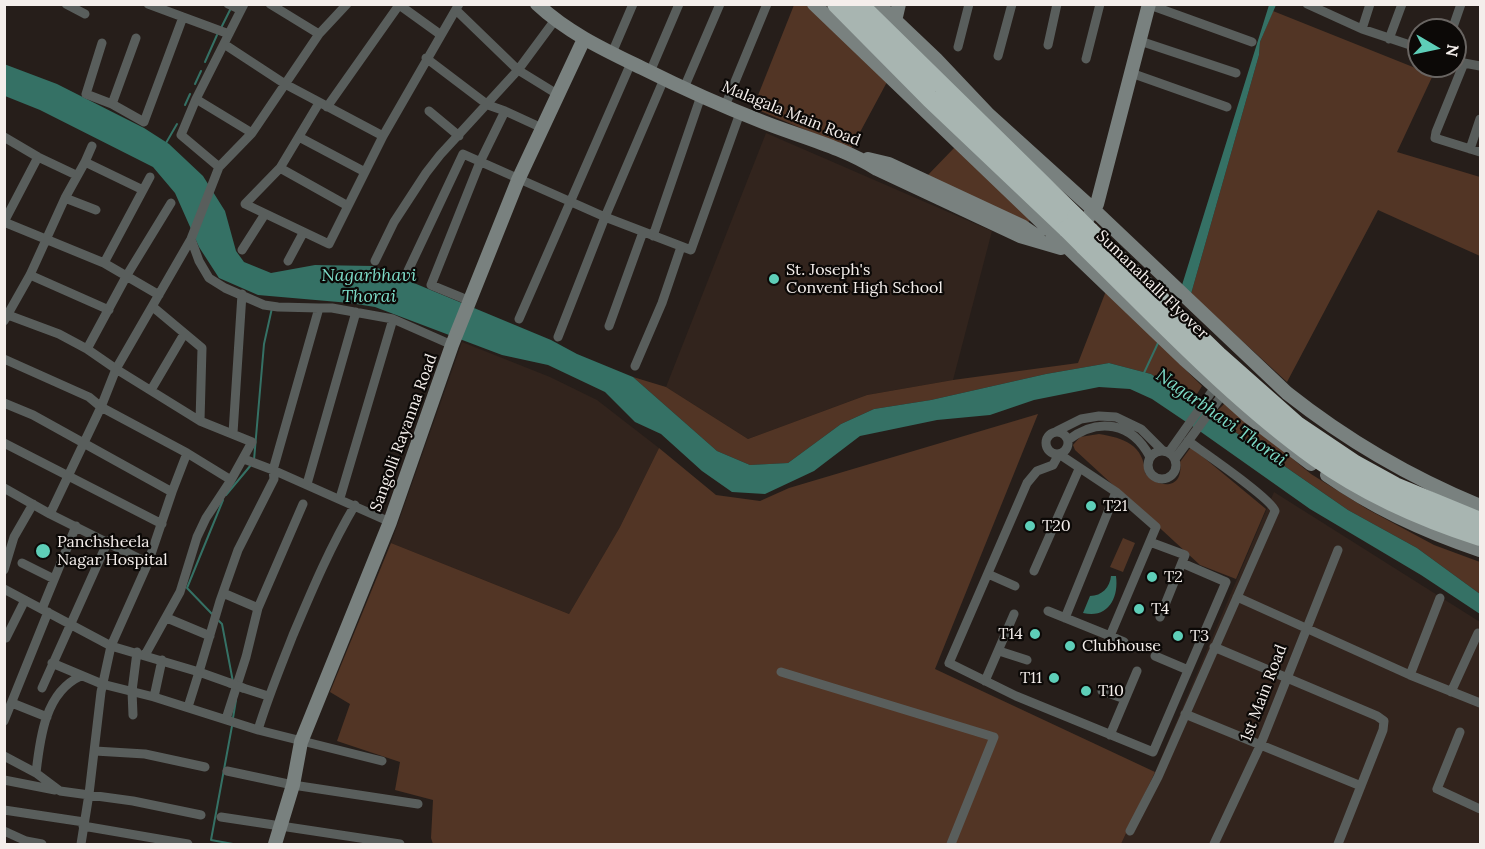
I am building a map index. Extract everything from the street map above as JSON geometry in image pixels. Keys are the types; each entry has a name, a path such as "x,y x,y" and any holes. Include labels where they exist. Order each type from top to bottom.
{"highway":[{"name":"Sumanahalli Flyover","path":"836,4 930,99 1069,231 1087,238 1208,367 1317,460 1387,499 1451,519 1480,521"},
{"name":"Sumanahalli Flyover","path":"859,4 1069,231"},
{"name":"Sumanahalli Flyover","path":"1451,519 1480,537"}],"street":[{"path":"66,4 85,14"},
{"path":"148,4 229,34"},
{"path":"219,166 181,135 196,99 243,7 228,4"},
{"path":"270,4 319,34"},
{"path":"50,514 101,407 116,369 191,238 219,166 252,133 319,34 347,4"},
{"path":"612,53 633,4"},
{"path":"650,72 679,4"},
{"path":"684,88 720,4"},
{"path":"725,106 767,4"},
{"path":"814,4 1069,231 1161,337 1217,393 1288,449 1351,492 1414,524 1480,550"},
{"path":"878,4 936,59 989,115 1094,210 1280,387 1312,414 1396,464 1480,506"},
{"path":"895,21 899,4"},
{"path":"958,47 969,4"},
{"path":"999,56 1012,4"},
{"path":"1048,45 1057,4"},
{"path":"1086,59 1100,4"},
{"path":"1307,4 1362,29 1407,44"},
{"path":"1335,15 1339,4"},
{"path":"1362,29 1371,4"},
{"path":"1389,39 1402,4"},
{"path":"441,34 398,5 299,137 280,168 245,204 330,244 383,136 457,7 518,70 557,94"},
{"path":"1069,231 1072,240 1097,204 1148,5 1252,42"},
{"path":"375,261 394,222 426,173 518,70 547,10"},
{"name":"Malagala Main Road","path":"547,10 584,39 664,79 740,113 857,157 890,164 1023,226 1048,244 1061,248 1069,231"},
{"path":"102,43 86,94 112,104 144,122 183,17"},
{"path":"112,104 136,38"},
{"name":"Sangolli Rayanna Road","path":"275,844 293,785 301,742 390,522 453,342 519,180 584,39"},
{"path":"1140,41 1236,73"},
{"path":"224,44 285,84 383,136"},
{"path":"426,58 488,105 542,128"},
{"path":"519,319 631,63"},
{"path":"1131,73 1227,107"},
{"path":"1455,78 1435,138 1480,152"},
{"path":"558,337 605,217 664,79"},
{"path":"652,236 701,96"},
{"path":"196,99 252,133"},
{"path":"429,111 459,136"},
{"path":"469,302 431,285 480,162 505,111"},
{"path":"450,145 463,154 569,202 691,250 740,113"},
{"path":"1470,149 1480,119"},
{"path":"4,137 38,157 76,175"},
{"path":"299,137 365,172"},
{"path":"92,146 45,239 30,275 6,317 59,334 200,421 252,442 249,461 231,480 206,518 197,537 180,592 167,618 141,654 132,691 133,716"},
{"path":"406,275 463,154"},
{"path":"38,157 5,222 104,263 159,295"},
{"path":"85,162 143,190"},
{"path":"280,168 348,206"},
{"path":"104,263 150,177"},
{"path":"65,198 96,210"},
{"path":"87,350 127,275 171,203"},
{"path":"242,250 265,214"},
{"path":"609,326 643,232"},
{"path":"288,261 303,233"},
{"path":"191,238 199,261 209,278 225,288 264,305 332,308 393,319 453,342"},
{"path":"635,366 662,303 681,247"},
{"path":"30,275 109,310"},
{"path":"233,433 242,294"},
{"path":"153,307 202,348 200,421"},
{"path":"188,707 222,593 246,533 274,479 273,470 319,308"},
{"path":"307,484 356,312"},
{"path":"339,498 393,319"},
{"path":"151,390 184,334"},
{"path":"4,358 89,397 101,407 187,453 231,480"},
{"path":"1169,454 1186,438 1217,393"},
{"path":"4,403 33,415 172,492"},
{"path":"1110,636 1156,527 1116,492 1059,454 1048,450 1046,444 1048,436 1081,418 1116,417 1141,429 1169,454 1176,468 1174,473 1161,479 1153,475 1148,467 1150,457 1157,451 1169,454"},
{"path":"1150,457 1136,437 1114,427 1098,426 1081,430 1067,444 1053,465 1037,471 1027,483 949,663 1016,696 1153,752 1226,582 1182,563"},
{"path":"1034,571 1079,469 1064,434 1057,431"},
{"path":"1130,831 1158,777 1274,514 1274,508 1186,438"},
{"path":"4,442 162,524"},
{"path":"81,844 102,684 111,646 148,563 187,453"},
{"path":"249,461 307,484 390,522"},
{"path":"4,488 50,514 148,563"},
{"path":"1065,618 1116,492"},
{"path":"4,570 14,537 33,504"},
{"path":"226,719 258,608 303,504"},
{"path":"258,730 268,696 334,541 355,505"},
{"path":"4,721 45,611 54,579 76,526"},
{"path":"42,688 108,542"},
{"path":"1150,542 1185,555 1160,617"},
{"name":"1st Main Road","path":"1214,844 1260,746 1338,550"},
{"path":"22,563 54,579"},
{"path":"988,574 1014,586"},
{"path":"4,589 111,646 162,660 268,696"},
{"path":"222,593 258,608"},
{"path":"1237,597 1410,675 1480,702"},
{"path":"1410,675 1440,598"},
{"path":"6,638 25,600"},
{"path":"1048,611 1124,642"},
{"path":"985,681 1014,614"},
{"path":"167,618 210,636"},
{"path":"1450,692 1478,633"},
{"path":"1214,647 1384,721 1383,730 1338,844"},
{"path":"999,651 1027,660"},
{"path":"1155,656 1205,667"},
{"path":"154,697 162,660"},
{"path":"52,663 102,684 154,697 301,742 382,762"},
{"path":"1110,735 1137,671"},
{"path":"781,672 994,737 951,844"},
{"path":"36,773 46,717 69,681 81,676"},
{"path":"1102,691 1125,699"},
{"path":"12,704 46,717"},
{"path":"1185,714 1361,786"},
{"path":"1460,732 1437,789 1480,808"},
{"path":"95,751 145,754 205,767"},
{"path":"4,756 36,773 60,791"},
{"path":"227,771 293,785 418,804"},
{"path":"4,780 201,815"},
{"path":"4,810 188,844"},
{"path":"221,818 400,844"},
{"path":"4,831 26,843 42,844"}],"shaded area":[{"path":"794,5 807,5 887,82 851,149 753,108"},
{"path":"1273,11 1407,65 1407,78 1432,78 1397,152 1480,177 1480,256 1378,210 1287,382 1191,294 1259,55 1260,42"},
{"path":"766,133 992,231 953,380 867,395 748,439 666,387"},
{"path":"955,147 1031,218 1028,223 926,177"},
{"path":"1106,291 1202,386 1192,402 1151,374 1109,363 1046,374 931,400 874,409 841,424 788,463 750,465 717,451 633,377 666,387 748,439 867,395 953,380 1078,363"},
{"path":"462,342 550,377 597,400 659,448 620,527 569,614 391,543"},
{"path":"1225,403 1311,474 1367,509 1434,545 1480,562 1480,594 1417,548 1348,510 1212,416"},
{"path":"1038,414 935,669 1155,772 1121,844 433,844 431,838 433,800 395,790 400,762 337,741 350,704 330,692 391,543 569,614 620,527 659,448 716,495 760,501 789,488"},
{"path":"1099,434 1131,444 1141,456 1145,473 1151,479 1164,484 1175,482 1178,478 1180,462 1191,447 1266,509 1236,579 1200,565 1075,450 1073,445 1080,437"},
{"path":"1274,492 1480,622 1480,844 1121,844 1155,772"},
{"path":"1123,538 1135,543 1123,572 1110,567"}],"water":[{"path":"1269,5 1276,5 1260,42 1259,55 1191,294 1182,285"},
{"name":"Nagarbhavi Thorai","path":"4,64 57,84 144,128 169,144 203,176 225,211 236,251 244,262 271,273 315,265 373,266 551,340 577,354 633,377 717,451 750,465 788,463 841,424 874,409 931,400 1046,374 1109,363 1151,374 1348,510 1417,548 1480,594 1480,614 1421,575 1310,509 1152,399 1130,389 1099,387 1034,400 990,415 937,420 860,436 814,471 765,494 732,492 702,471 661,434 635,422 605,392 548,365 502,355 375,307 258,295 219,278 199,247 175,193 153,167 40,110 5,96"},
{"path":"1111,576 1116,576 1116,592 1110,605 1099,613 1083,613 1090,596 1105,590"}],"waterway":[{"path":"221,28 231,8"},
{"path":"205,62 217,35"},
{"path":"195,84 201,71"},
{"path":"185,105 190,94"},
{"path":"166,143 177,124"},
{"path":"254,460 264,344 272,308"},
{"path":"1143,375 1158,343"},
{"path":"226,495 251,465"},
{"path":"213,615 187,588 223,500"},
{"path":"217,619 222,624 233,682"},
{"path":"233,718 236,700"},
{"path":"232,726 211,840 233,844"}],"place":[{"name":"St. Joseph's Convent High School","path":"774,279"},
{"name":"T21","path":"1091,506"},
{"name":"T20","path":"1030,526"},
{"name":"Panchsheela Nagar Hospital","path":"43,551"},
{"name":"T2","path":"1152,577"},
{"name":"T4","path":"1139,609"},
{"name":"T14","path":"1035,634"},
{"name":"T3","path":"1178,636"},
{"name":"Clubhouse","path":"1070,646"},
{"name":"T11","path":"1054,678"},
{"name":"T10","path":"1086,691"}]}
